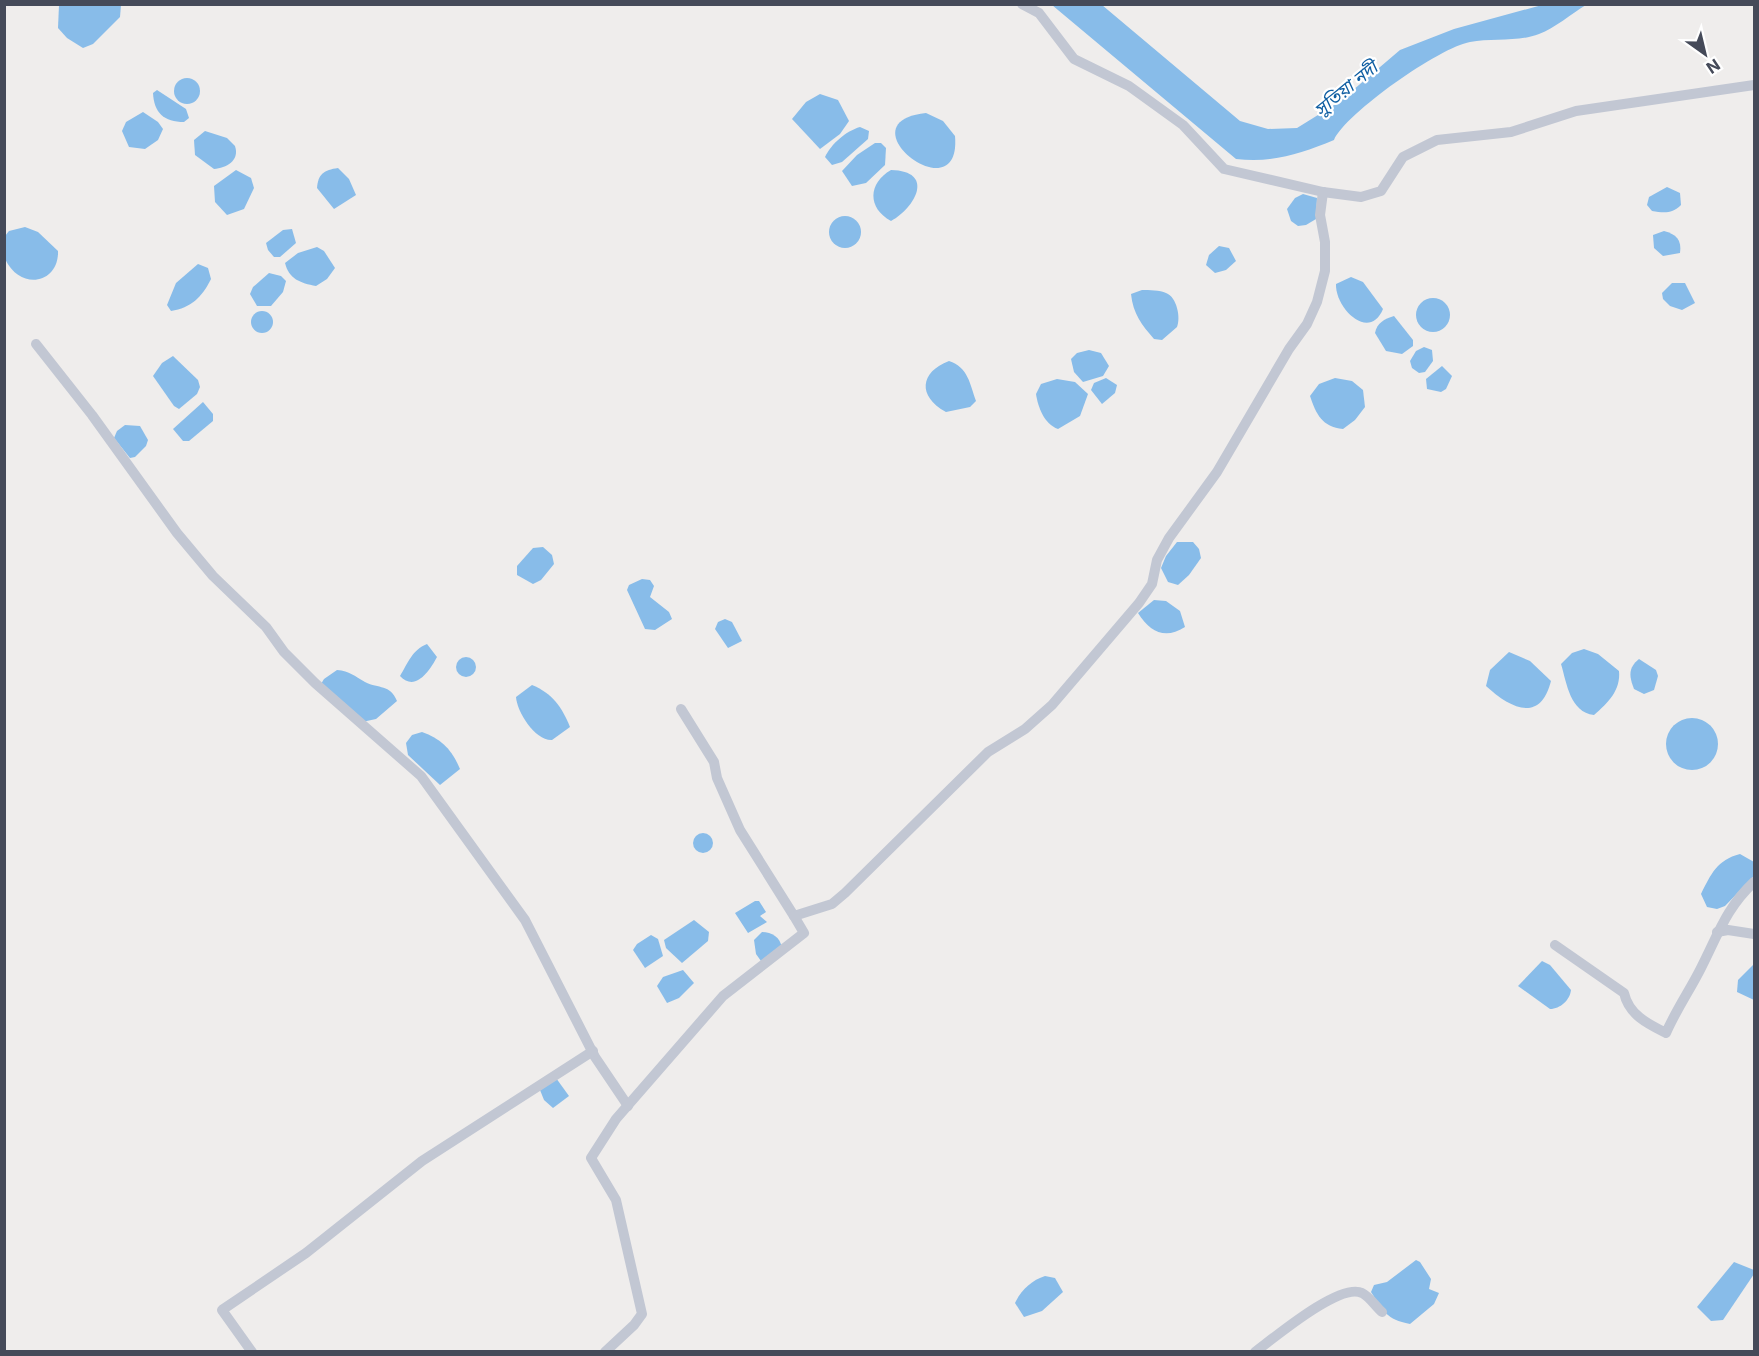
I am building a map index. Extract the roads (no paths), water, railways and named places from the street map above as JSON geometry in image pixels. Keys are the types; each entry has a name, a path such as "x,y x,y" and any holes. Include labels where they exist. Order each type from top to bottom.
{"street":[{"path":"1022,4 1039,13 1074,59 1129,86 1183,125 1224,169 1323,192 1361,197 1382,191 1402,157 1437,140 1511,132 1576,111 1755,85"},
{"path":"794,916 832,904 845,893 988,752 1025,729 1052,705 1139,603 1152,584 1157,560 1169,538 1217,472 1289,349 1307,324 1317,302 1325,271 1325,242 1320,215 1323,192"},
{"path":"36,344 92,415 177,533 213,576 266,627 284,652 315,683 421,776 525,920 592,1051 628,1106"},
{"path":"605,1352 634,1325 642,1314 616,1200 591,1158 600,1140 660,1065 723,996 804,933 740,830 717,778 714,762 681,709"},
{"path":"1555,945 1624,993 1626,1002 1637,1016 1666,1033 1737,897 1755,882"},
{"path":"1717,932 1728,930 1755,934"},
{"path":"252,1352 222,1310 306,1253 422,1161 592,1051"},
{"path":"1255,1352 1331,1298 1346,1291 1362,1292 1382,1312"}],"water":[{"path":"59,5 121,5 120,17 93,44 83,48 67,38 58,28"},
{"path":"1052,5 1102,5 1240,121 1268,129 1297,128 1339,102 1400,50 1454,29 1542,5 1586,5 1539,34 1523,38 1470,42 1438,56 1374,98 1342,128 1334,140 1286,156 1249,160 1236,159"},
{"path":"187,78 196,82 200,91 196,100 187,104 178,100 174,91 178,82"},
{"path":"157,90 186,109 189,118 184,122 177,122 161,115 154,100 153,93"},
{"path":"820,94 838,100 849,121 840,134 820,149 792,119 806,102"},
{"path":"143,112 158,122 163,129 158,140 145,149 129,147 122,131 126,122"},
{"path":"926,113 943,121 955,136 952,158 941,167 926,166 911,158 899,145 895,132 903,120"},
{"path":"860,127 869,131 868,139 842,162 832,165 825,157 831,147 844,135"},
{"path":"205,131 227,138 235,146 236,156 231,163 214,169 195,155 194,140"},
{"path":"875,143 881,143 886,148 885,165 866,183 852,186 842,171 857,155"},
{"path":"338,168 349,179 356,195 334,209 317,188 323,174"},
{"path":"236,170 251,178 254,188 244,209 227,215 215,202 214,186"},
{"path":"891,170 913,176 917,183 917,191 908,207 891,221 883,216 874,203 873,196 878,182"},
{"path":"1667,187 1680,193 1681,205 1668,212 1652,211 1647,205 1649,197"},
{"path":"1303,194 1317,198 1316,219 1306,225 1298,226 1291,221 1287,209 1295,198"},
{"path":"845,216 856,221 861,232 856,243 845,248 834,243 829,232 834,221"},
{"path":"25,227 38,232 58,251 57,262 52,270 46,276 38,279 20,276 5,259 5,236 9,231"},
{"path":"292,229 296,243 280,257 274,257 266,243 283,230"},
{"path":"1664,231 1677,238 1680,253 1663,256 1654,248 1653,235"},
{"path":"1219,246 1229,248 1236,261 1226,270 1215,273 1206,265 1209,255"},
{"path":"317,247 324,251 335,268 327,279 316,286 292,277 285,263 298,253"},
{"path":"198,264 208,268 211,279 208,285 190,304 171,311 167,305 176,283"},
{"path":"269,273 281,276 286,281 283,292 271,306 257,306 250,294 253,287"},
{"path":"1351,277 1363,282 1383,309 1377,318 1370,322 1362,322 1354,318 1341,303 1336,284"},
{"path":"1672,283 1685,283 1695,303 1682,310 1670,306 1663,299 1662,293"},
{"path":"1142,290 1164,292 1170,295 1175,303 1178,313 1177,327 1162,340 1154,339 1136,313 1131,294"},
{"path":"1433,298 1445,303 1450,315 1445,327 1433,332 1421,327 1416,315 1421,303"},
{"path":"262,311 270,314 273,322 270,330 262,333 254,330 251,322 254,314"},
{"path":"1394,316 1413,340 1413,346 1402,354 1386,351 1375,333 1381,322"},
{"path":"1424,347 1432,350 1433,361 1425,372 1419,373 1412,368 1410,361 1416,351"},
{"path":"1089,350 1101,353 1109,366 1103,376 1083,382 1074,372 1071,359 1077,353"},
{"path":"173,356 198,380 200,387 197,394 179,409 174,406 153,376 162,363"},
{"path":"949,361 964,372 976,401 970,407 946,412 930,399 926,385 932,371"},
{"path":"1442,366 1452,376 1446,389 1441,392 1427,389 1426,379"},
{"path":"1106,378 1117,385 1115,393 1102,404 1091,390 1094,383"},
{"path":"1335,378 1352,381 1363,390 1365,407 1355,420 1343,429 1330,426 1321,418 1310,396 1319,384"},
{"path":"1057,379 1075,382 1088,394 1080,416 1058,429 1045,419 1036,394 1041,384"},
{"path":"203,402 213,414 213,421 189,441 183,441 173,429"},
{"path":"125,425 140,426 148,440 146,446 135,457 130,458 114,438 117,431"},
{"path":"1177,542 1193,542 1199,549 1201,558 1189,575 1178,585 1168,582 1161,568 1166,556"},
{"path":"543,547 552,555 554,564 541,580 533,584 517,575 517,566 533,548"},
{"path":"642,579 650,580 654,586 650,597 669,612 672,619 655,630 645,629 627,590 629,585"},
{"path":"1154,600 1166,601 1180,611 1185,627 1178,631 1165,633 1158,632 1148,625 1138,613"},
{"path":"725,619 732,622 742,641 728,648 715,629 718,622"},
{"path":"427,644 437,657 426,674 411,682 400,676 414,653"},
{"path":"1584,649 1598,654 1619,671 1616,690 1609,701 1594,715 1586,713 1575,703 1561,664 1572,653"},
{"path":"1509,652 1530,661 1551,681 1540,703 1523,708 1505,701 1486,686 1490,670"},
{"path":"466,657 473,660 476,667 473,674 466,677 459,674 456,667 459,660"},
{"path":"1639,659 1656,670 1658,676 1654,690 1644,694 1634,689 1630,676 1631,669"},
{"path":"337,670 387,689 397,701 376,719 362,722 321,684"},
{"path":"532,685 545,692 556,702 570,727 552,740 539,736 533,731 517,703 516,697"},
{"path":"1687,718 1697,718 1711,725 1718,744 1711,763 1697,770 1687,770 1677,766 1670,759 1666,749 1666,739 1670,729 1677,722"},
{"path":"422,732 445,746 454,756 460,769 440,785 408,755 406,743 412,735"},
{"path":"699,833 707,833 713,839 713,847 707,853 699,853 693,847 693,839"},
{"path":"1740,854 1754,862 1753,877 1725,906 1717,909 1707,907 1701,894 1712,874 1720,864"},
{"path":"759,901 766,912 760,916 767,922 748,933 735,913"},
{"path":"694,920 709,932 708,941 682,963 666,948 664,940"},
{"path":"762,932 775,936 782,948 761,961 756,954 754,940"},
{"path":"651,935 658,939 663,956 645,968 633,950 637,944"},
{"path":"1542,961 1550,965 1571,990 1567,1000 1554,1009 1550,1009 1518,986"},
{"path":"1754,964 1754,1000 1737,992 1738,980"},
{"path":"683,970 694,983 679,998 667,1003 657,986 663,977"},
{"path":"556,1078 569,1096 553,1108 544,1100 540,1090"},
{"path":"1416,1260 1420,1262 1431,1279 1429,1289 1439,1293 1434,1304 1410,1324 1386,1314 1371,1292 1374,1285 1387,1282"},
{"path":"1734,1262 1754,1270 1754,1274 1723,1320 1711,1321 1697,1307"},
{"path":"1045,1276 1055,1278 1063,1292 1042,1311 1024,1317 1015,1303 1027,1286"}],"water label":[{"name":"সুতিয়া নদী","path":"1346,89"}]}
